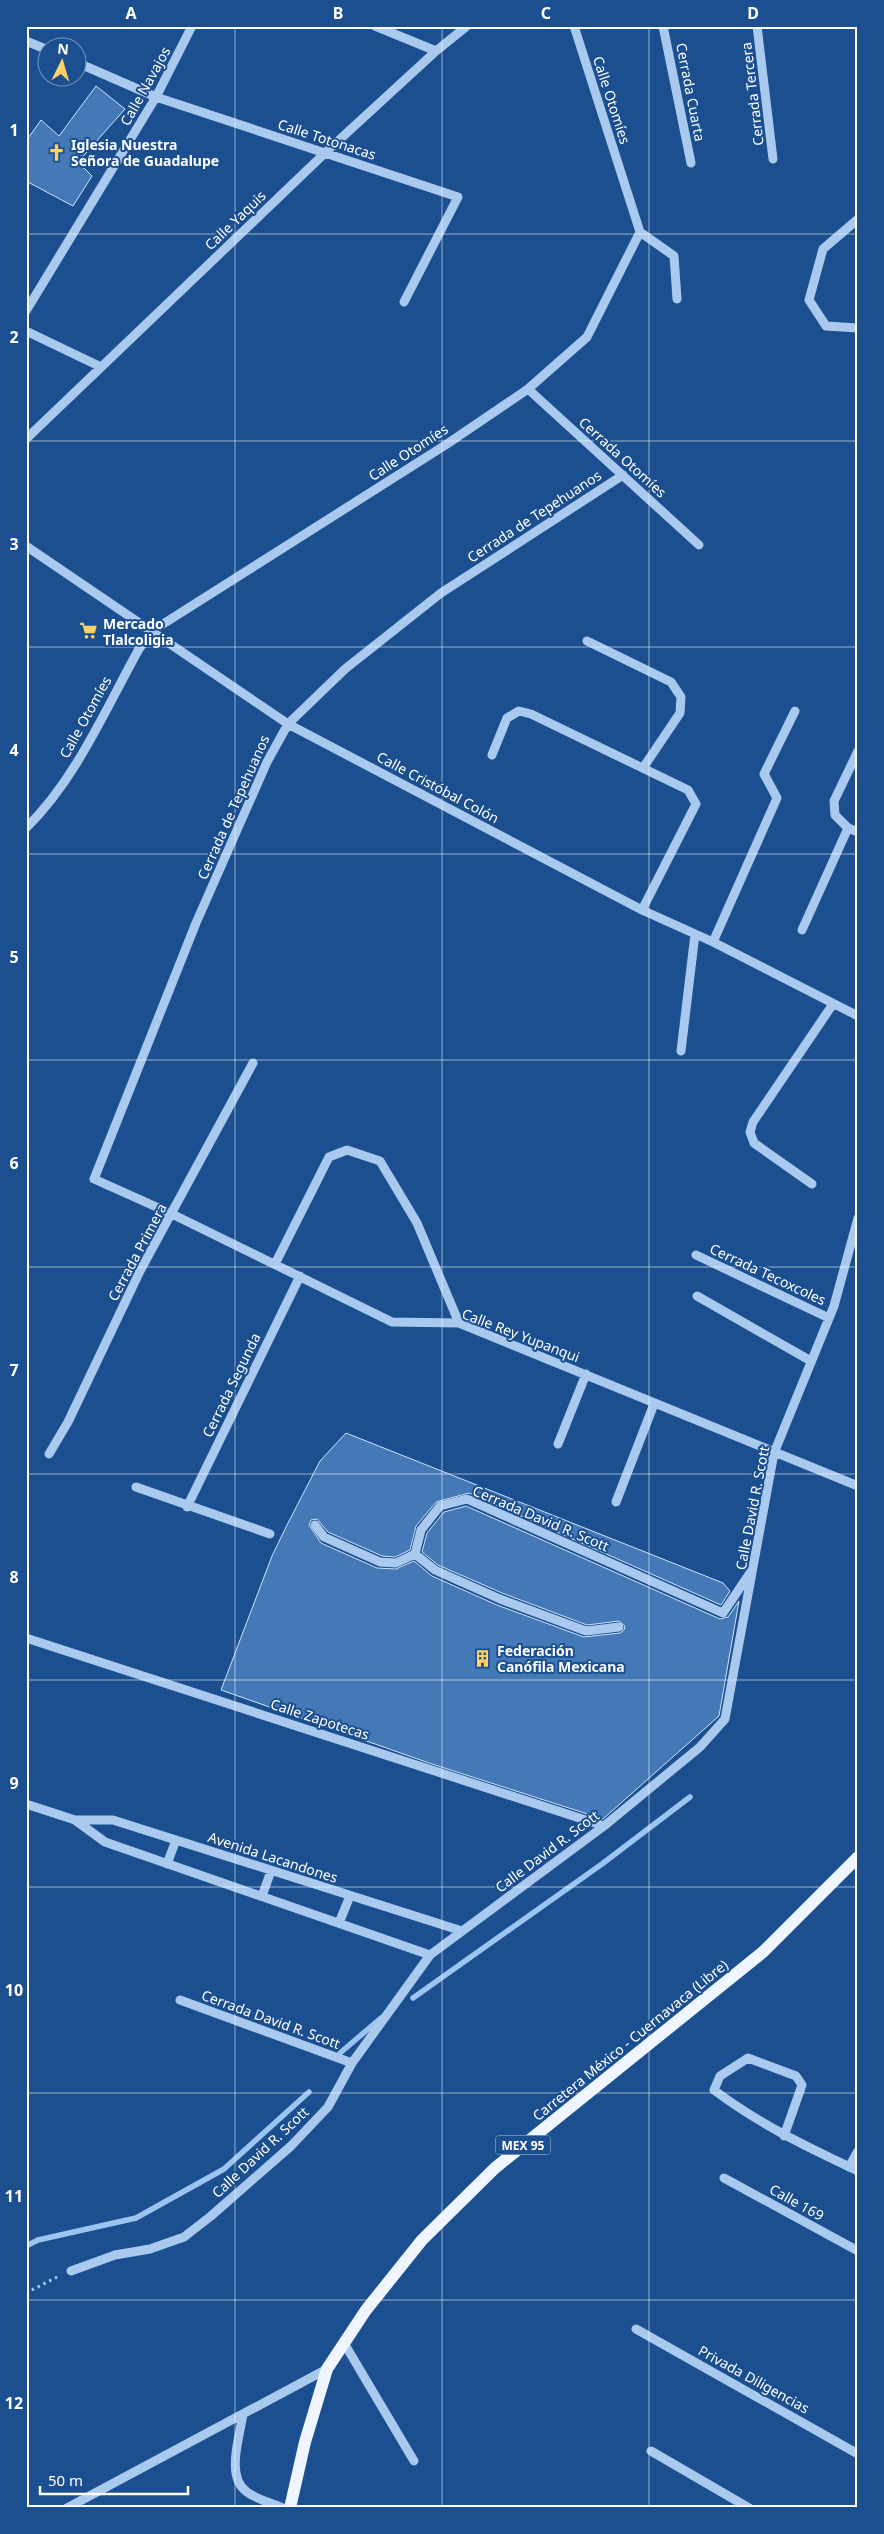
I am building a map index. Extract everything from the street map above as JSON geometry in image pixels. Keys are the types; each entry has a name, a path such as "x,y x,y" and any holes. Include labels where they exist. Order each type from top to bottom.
{"main road":[{"name":"Carretera México - Cuernavaca (Libre)","path":"290,2508 305,2442 327,2369 395,2272 455,2206 496,2168 561,2114 704,2002 763,1952 858,1857"}],"street":[{"name":"Calle Navajos","path":"26,310 156,97 192,26"},
{"path":"375,26 436,51"},
{"name":"Calle Yaquis","path":"26,439 325,153 436,51 467,26"},
{"name":"Calle Otomíes","path":"27,827 48,806 66,780 139,649 152,631 448,444 528,389 587,337 640,232 574,26"},
{"name":"Cerrada Cuarta","path":"663,26 691,163"},
{"name":"Cerrada Tercera","path":"758,26 773,159"},
{"path":"26,41 38,46"},
{"name":"Calle Totonacas","path":"88,67 156,97 458,197 404,302"},
{"path":"858,218 823,249 810,300 826,326 858,328"},
{"path":"640,232 674,256 677,299"},
{"path":"26,331 101,367"},
{"name":"Cerrada Otomíes","path":"528,389 699,545"},
{"name":"Cerrada de Tepehuanos","path":"94,1179 196,922 267,762 288,724 345,669 441,593 623,475"},
{"name":"Calle Cristóbal Colón","path":"26,546 288,724 642,910 713,942 858,1016"},
{"path":"587,641 671,682 681,697 680,713 643,768"},
{"path":"492,755 507,718 518,711 531,714 688,790 696,804 642,910"},
{"path":"713,942 777,798 764,774 795,711"},
{"path":"858,751 834,801 834,815 848,828 858,832"},
{"path":"802,930 848,828"},
{"path":"681,1051 695,934"},
{"path":"812,1184 754,1143 750,1132 753,1122 833,1004"},
{"name":"Cerrada Primera","path":"49,1454 68,1422 140,1271 253,1063"},
{"path":"275,1264 329,1157 347,1150 380,1161 417,1223 459,1323"},
{"name":"Calle Rey Yupanqui","path":"94,1179 172,1214 392,1322 459,1323 858,1486"},
{"name":"Calle David R. Scott","path":"71,2271 114,2255 150,2248 184,2237 291,2146 328,2107 352,2063 430,1955 604,1826 700,1747 725,1719 774,1453 834,1306 858,1218"},
{"name":"Cerrada Tecoxcoles","path":"696,1255 829,1318"},
{"name":"Cerrada Segunda","path":"187,1507 300,1276"},
{"path":"697,1296 811,1361"},
{"path":"558,1444 586,1374"},
{"path":"616,1502 654,1404"},
{"path":"136,1487 187,1507 270,1534"},
{"name":"Cerrada David R. Scott","path":"415,1554 421,1530 440,1506 467,1499 723,1613 754,1567"},
{"path":"315,1525 324,1537 380,1562 396,1563 415,1554 435,1570 500,1599 586,1631 619,1627"},
{"name":"Calle Zapotecas","path":"26,1638 604,1826"},
{"name":"Avenida Lacandones","path":"26,1804 75,1820 113,1820 462,1931"},
{"name":"Avenida Lacandones","path":"75,1820 105,1842 430,1955"},
{"path":"167,1864 176,1840"},
{"path":"262,1896 272,1871"},
{"path":"339,1923 350,1896"},
{"name":"Cerrada David R. Scott","path":"180,2000 352,2063"},
{"path":"784,2136 802,2085 796,2076 748,2058 720,2076 714,2090 742,2111 784,2136 853,2169 858,2151"},
{"name":"Calle 169","path":"724,2178 858,2251"},
{"name":"Privada Diligencias","path":"636,2329 858,2454"},
{"path":"344,2343 414,2461"},
{"path":"67,2508 327,2369"},
{"path":"243,2414 235,2471 239,2484 247,2493 283,2508"},
{"path":"651,2451 749,2508"}],"path":[{"path":"26,2293 71,2271"}],"building":[{"name":"Iglesia Nuestra Señora de Guadalupe","path":"96,86 125,109 78,162 92,176 73,206 26,181 26,141 41,120 59,136"},
{"name":"Federación Canófila Mexicana","path":"346,1433 723,1583 730,1591 721,1605 469,1493 436,1502 416,1526 410,1550 395,1557 382,1556 328,1532 317,1519 311,1520 309,1525 321,1543 377,1568 396,1569 414,1561 432,1576 497,1605 584,1637 620,1633 624,1630 625,1626 619,1621 587,1625 502,1593 438,1565 422,1552 427,1533 444,1512 466,1506 720,1619 728,1617 739,1601 719,1716 603,1819 432,1764 221,1690 272,1556 287,1525 320,1461"}],"waterway":[{"path":"413,1998 602,1864 690,1797"},
{"path":"340,2053 381,2018"},
{"path":"26,2246 38,2240 136,2218 224,2169 309,2092"}],"place":[{"name":"Iglesia Nuestra Señora de Guadalupe","path":"57,152"},
{"name":"Mercado Tlalcoligia","path":"89,631"},
{"name":"Federación Canófila Mexicana","path":"483,1658"}]}
